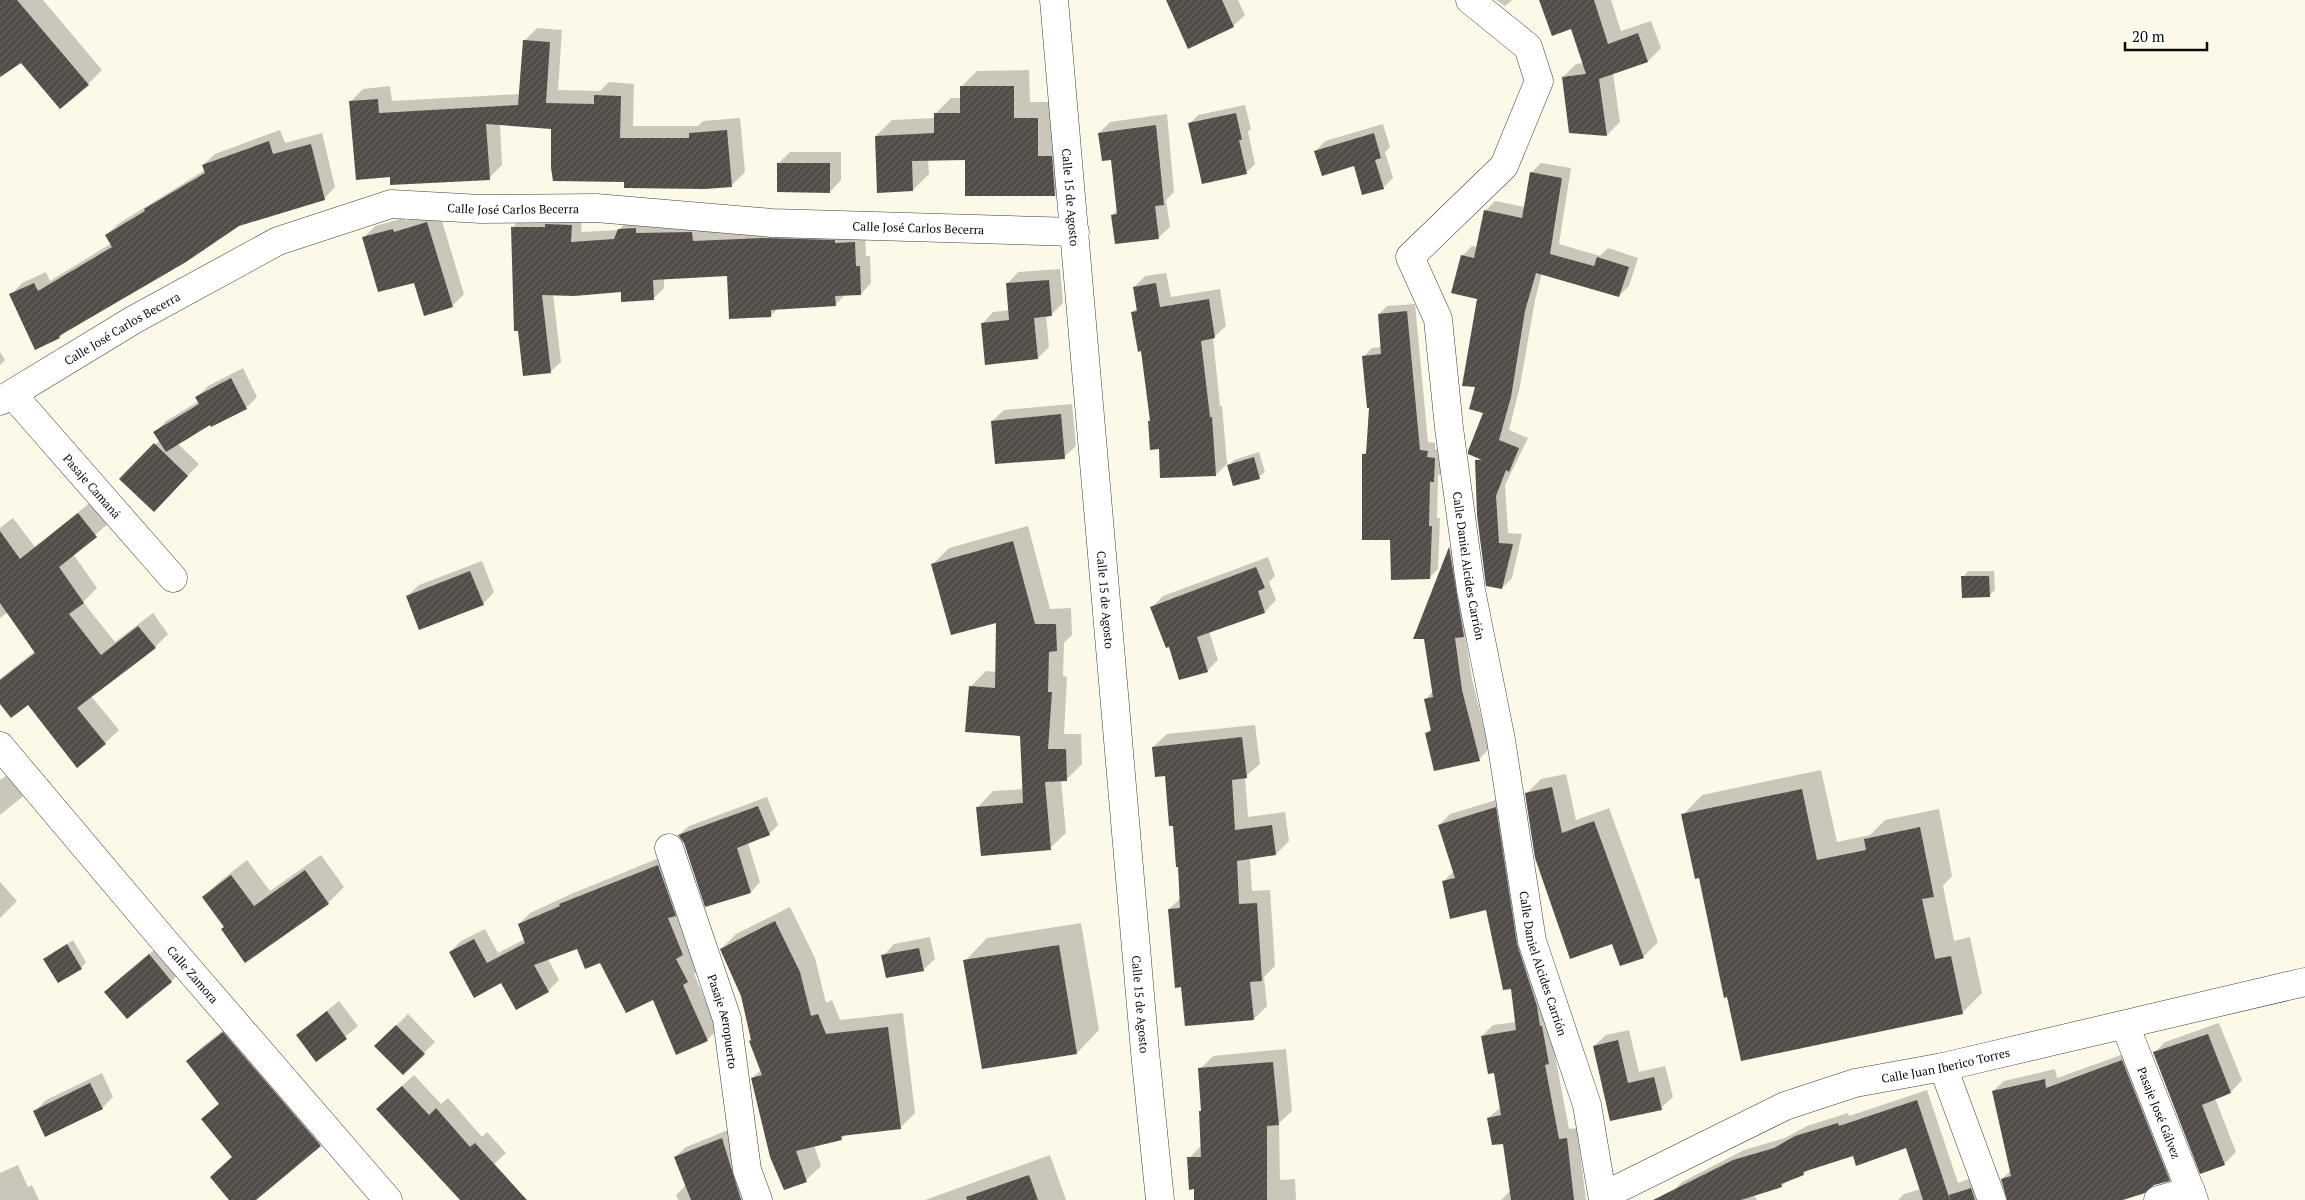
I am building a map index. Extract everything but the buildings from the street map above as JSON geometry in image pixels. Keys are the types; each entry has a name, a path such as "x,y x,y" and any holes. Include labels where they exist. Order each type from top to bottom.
{"street":[{"name":"Calle 15 de Agosto","path":"1054,0 1145,1052 1160,1200"},
{"name":"Calle Daniel Alcides Carrión","path":"1470,0 1528,46 1539,81 1504,166 1410,257 1438,319 1449,428 1471,590 1502,740 1532,941 1587,1105 1603,1198"},
{"name":"Calle José Carlos Becerra","path":"6,397 135,319 278,241 391,204 481,209 596,208 772,223 1075,232"},
{"name":"Pasaje Camaná","path":"6,397 173,578"},
{"name":"Calle Zamora","path":"0,746 173,952 388,1200"},
{"name":"Pasaje Aeropuerto","path":"669,848 727,1019 747,1170 758,1200"},
{"name":"Calle Juan Iberico Torres","path":"1603,1198 1785,1106 1855,1083 1943,1067 2305,982"},
{"name":"Pasaje José Gálvez","path":"2125,1024 2192,1196"},
{"path":"1943,1067 1992,1200"},
{"path":"2158,1200 2192,1196"}]}
